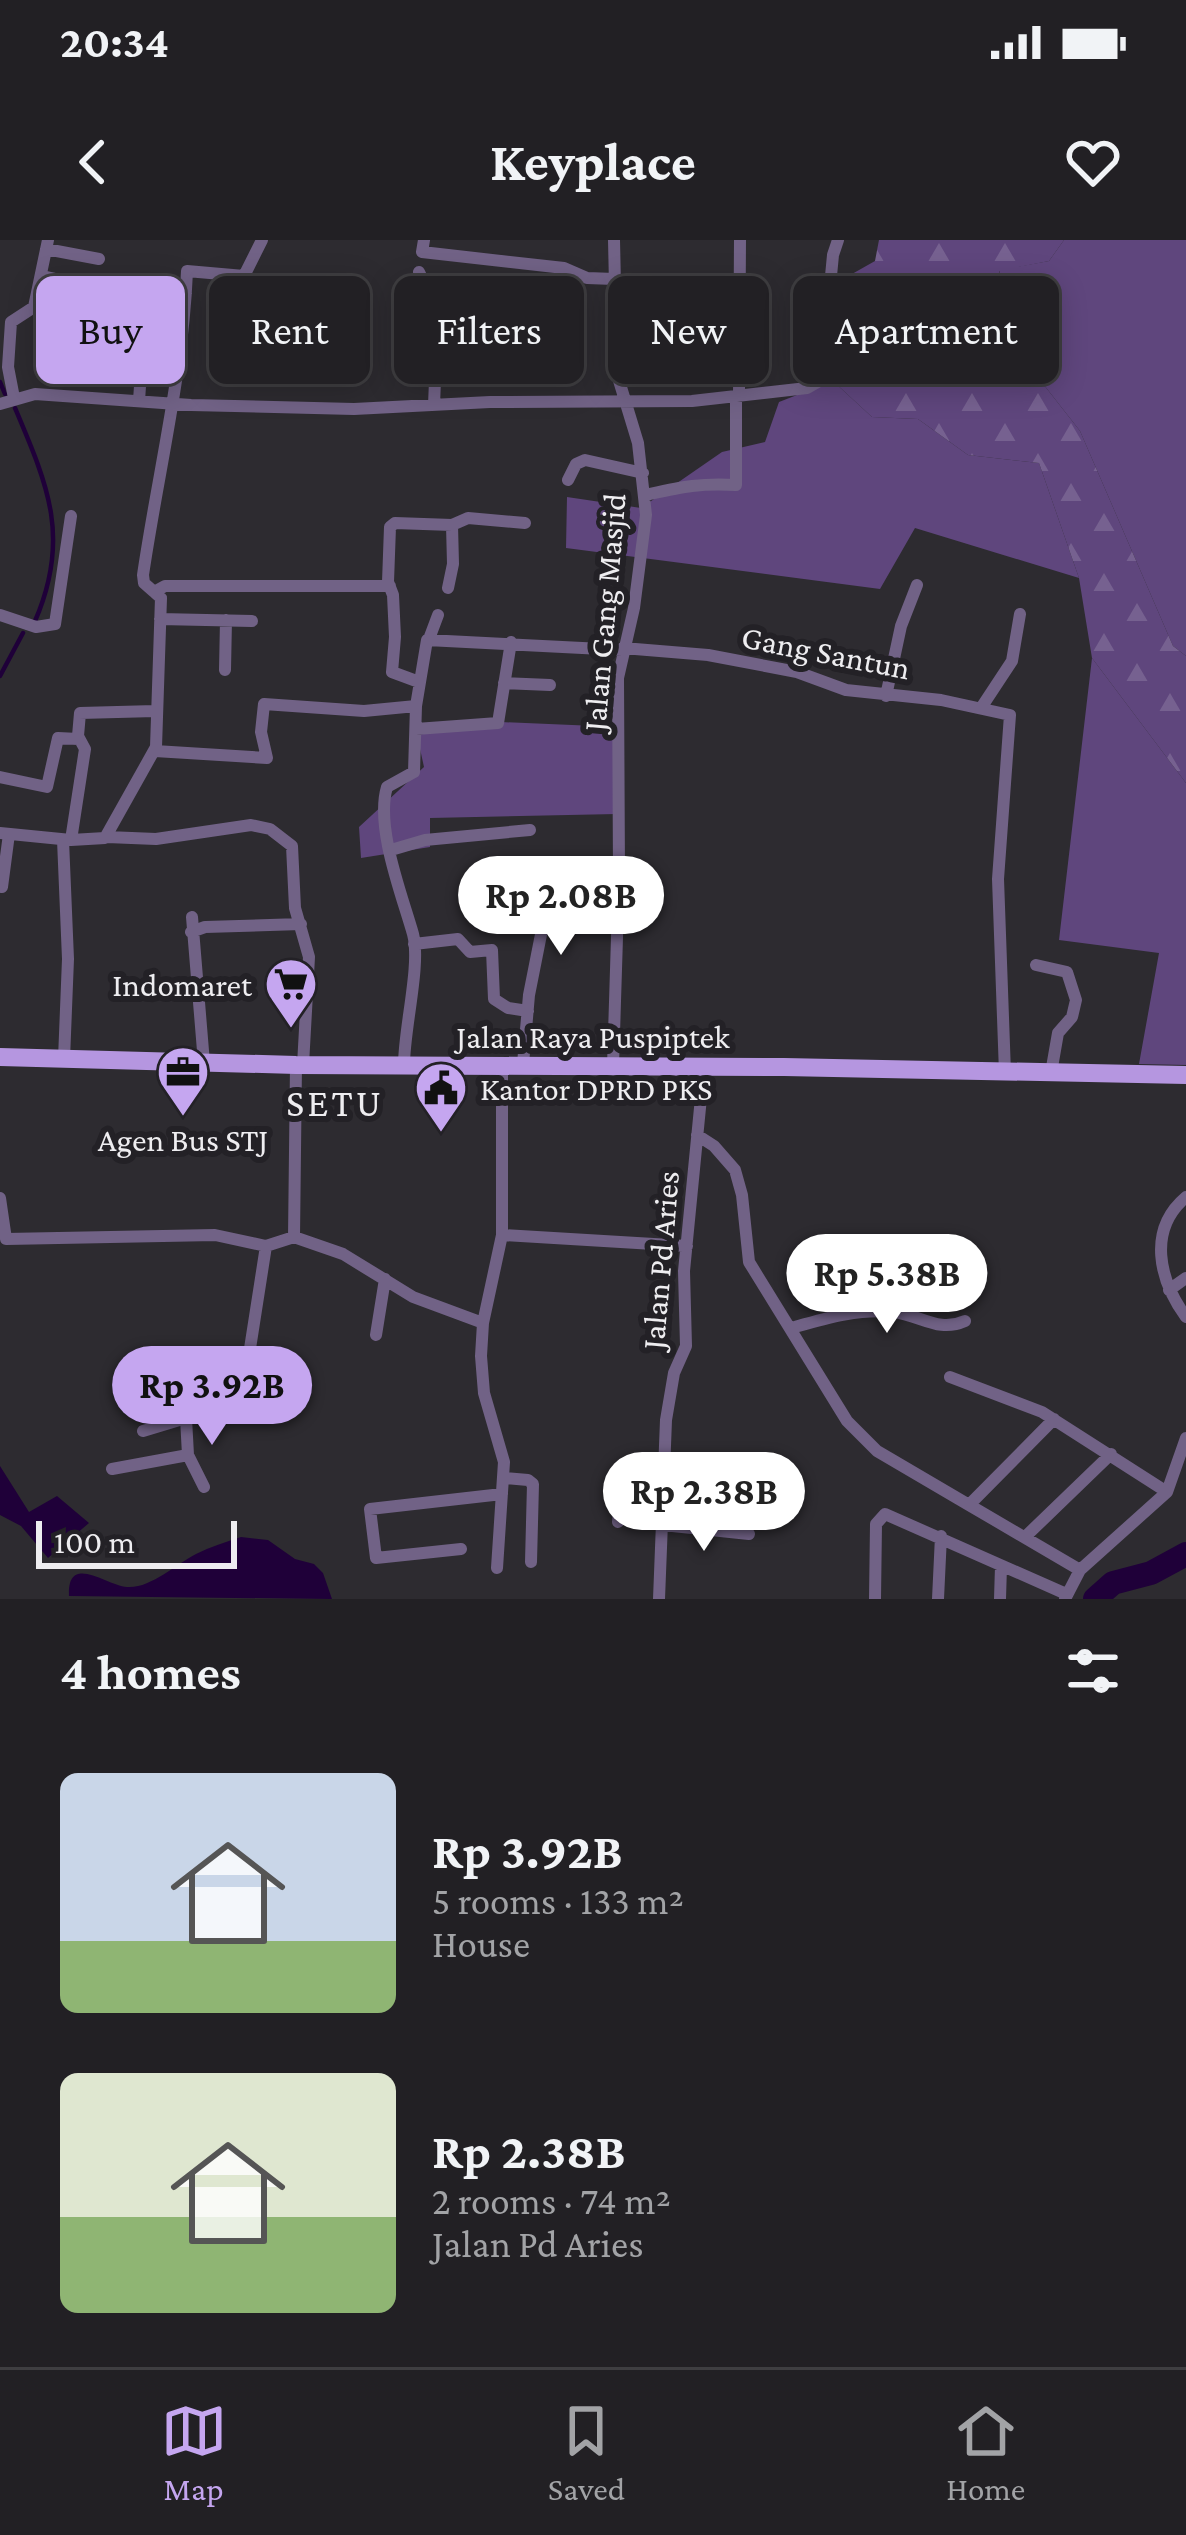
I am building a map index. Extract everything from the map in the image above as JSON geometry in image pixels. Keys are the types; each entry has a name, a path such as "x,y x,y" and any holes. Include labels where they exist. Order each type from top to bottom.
{"main road":[{"name":"Jalan Raya Puspiptek","path":"0,1058 1186,1075"}],"street":[{"path":"185,302 187,271 245,276 262,240"},
{"path":"424,240 422,252 564,268 587,278 608,279"},
{"name":"Jalan Gang Masjid","path":"614,240 614,276"},
{"path":"645,495 670,486 736,485 740,240"},
{"path":"36,298 33,310 11,322 6,402 35,394 332,409 692,401 807,388 820,382 838,240"},
{"path":"41,276 47,244 99,259"},
{"path":"419,272 432,298 437,332 434,405"},
{"path":"139,401 140,384"},
{"path":"107,837 154,751 164,619 160,598 144,583 143,575 176,384"},
{"name":"Jalan Gang Masjid","path":"613,1066 620,873 617,698 641,556 645,495 638,442 620,384"},
{"path":"568,480 576,464 585,460 643,473"},
{"path":"0,615 36,627 55,624 71,515"},
{"path":"419,682 393,674 392,525 452,525 468,518 525,523"},
{"path":"448,588 452,525"},
{"path":"886,696 917,585"},
{"path":"154,592 165,586 390,586"},
{"path":"1005,1073 998,938 1002,797 1011,717 1007,712 981,708 1012,662 1020,614"},
{"path":"404,1065 414,944 397,886 385,794 388,786 414,772 419,682 438,615"},
{"path":"164,619 252,621"},
{"path":"225,670 226,620"},
{"name":"Gang Santun","path":"429,638 708,655 799,672 846,690 981,708"},
{"path":"416,729 498,723 512,642"},
{"path":"504,682 550,686"},
{"path":"154,751 267,758 261,709 267,704 364,711 416,706"},
{"path":"64,1059 67,840 85,749 78,739 81,712 159,711"},
{"path":"0,777 47,786 58,738 78,739"},
{"path":"2,887 4,834 67,840 145,839 232,826 269,829 293,848 295,908 309,967 294,1237"},
{"path":"392,850 425,840 530,830"},
{"path":"523,1064 553,876 565,871 620,873"},
{"path":"192,917 204,1063"},
{"path":"191,932 205,927 302,925"},
{"path":"414,944 458,939 470,952 492,950 494,999 508,1008 528,1011"},
{"path":"1036,965 1067,972 1076,997 1072,1016 1058,1033 1051,1073"},
{"path":"497,1568 503,1451 484,1393 483,1323 502,1235 502,1064"},
{"name":"Jalan Pd Aries","path":"659,1599 671,1387 686,1346 683,1282 704,1067"},
{"path":"698,1135 715,1146 734,1169 742,1195 749,1262 847,1421 865,1442 1080,1570"},
{"path":"1186,1197 1168,1216 1160,1255 1169,1290 1186,1317"},
{"path":"0,1198 6,1239 214,1235 266,1246 294,1237 343,1254 413,1297 483,1323"},
{"path":"502,1235 687,1246"},
{"path":"142,1431 186,1418 244,1387 266,1246"},
{"path":"1169,1290 1186,1278"},
{"path":"376,1335 385,1279"},
{"path":"790,1328 837,1316 891,1311 948,1327 965,1321"},
{"path":"950,1377 1054,1419 1167,1492"},
{"path":"186,1418 188,1455 204,1487"},
{"path":"969,1505 1054,1419"},
{"path":"875,1599 877,1524 888,1514 1064,1596 1080,1570 1167,1492 1186,1438"},
{"path":"1025,1537 1111,1454"},
{"path":"112,1468 188,1455"},
{"path":"504,1478 533,1484 531,1562"},
{"path":"618,1522 622,1489 665,1489"},
{"path":"461,1549 376,1558 370,1509 502,1494"},
{"path":"663,1525 749,1534"},
{"path":"938,1599 941,1536"},
{"path":"1000,1599 1001,1566"}],"green space":[{"path":"879,240 1064,240 1049,261 999,271 1000,276 848,276 875,261"},
{"path":"1064,240 1186,240 1186,656 1173,646 1080,431 1043,384 1059,384 1059,276 1001,276 999,270 1049,261"},
{"path":"836,384 872,417 918,419 968,455 1039,463 1079,578 915,528 880,589 566,548 567,497 641,508 722,452 765,442 779,402"},
{"path":"836,384 1043,384 1080,431 1173,646 1186,656 1186,783 1092,658 1079,578 1039,463 968,455 918,419 872,417"},
{"path":"1092,658 1186,783 1186,1065 1139,1064 1159,953 1059,940"},
{"path":"501,722 619,727 617,814 430,818 430,847 361,858 359,827 424,767 417,735"}],"shaded area":[{"path":"0,1466 29,1512 57,1496 89,1523 48,1558 21,1526 0,1515"},
{"path":"241,1537 268,1540 295,1559 314,1564 323,1573 332,1599 69,1596 74,1576 90,1575 136,1587 201,1551"}],"waterway":[{"path":"0,382 5,394"},
{"path":"15,408 51,513 52,564 35,621"},
{"path":"0,676 23,633"},
{"path":"1095,1599 1113,1583 1151,1573 1186,1554"}],"place":[{"name":"Indomaret","path":"291,1030"},
{"name":"Agen Bus STJ","path":"183,1118"},
{"name":"Kantor DPRD PKS","path":"441,1134"}],"district":[{"name":"SETU","path":"335,1102"}]}
